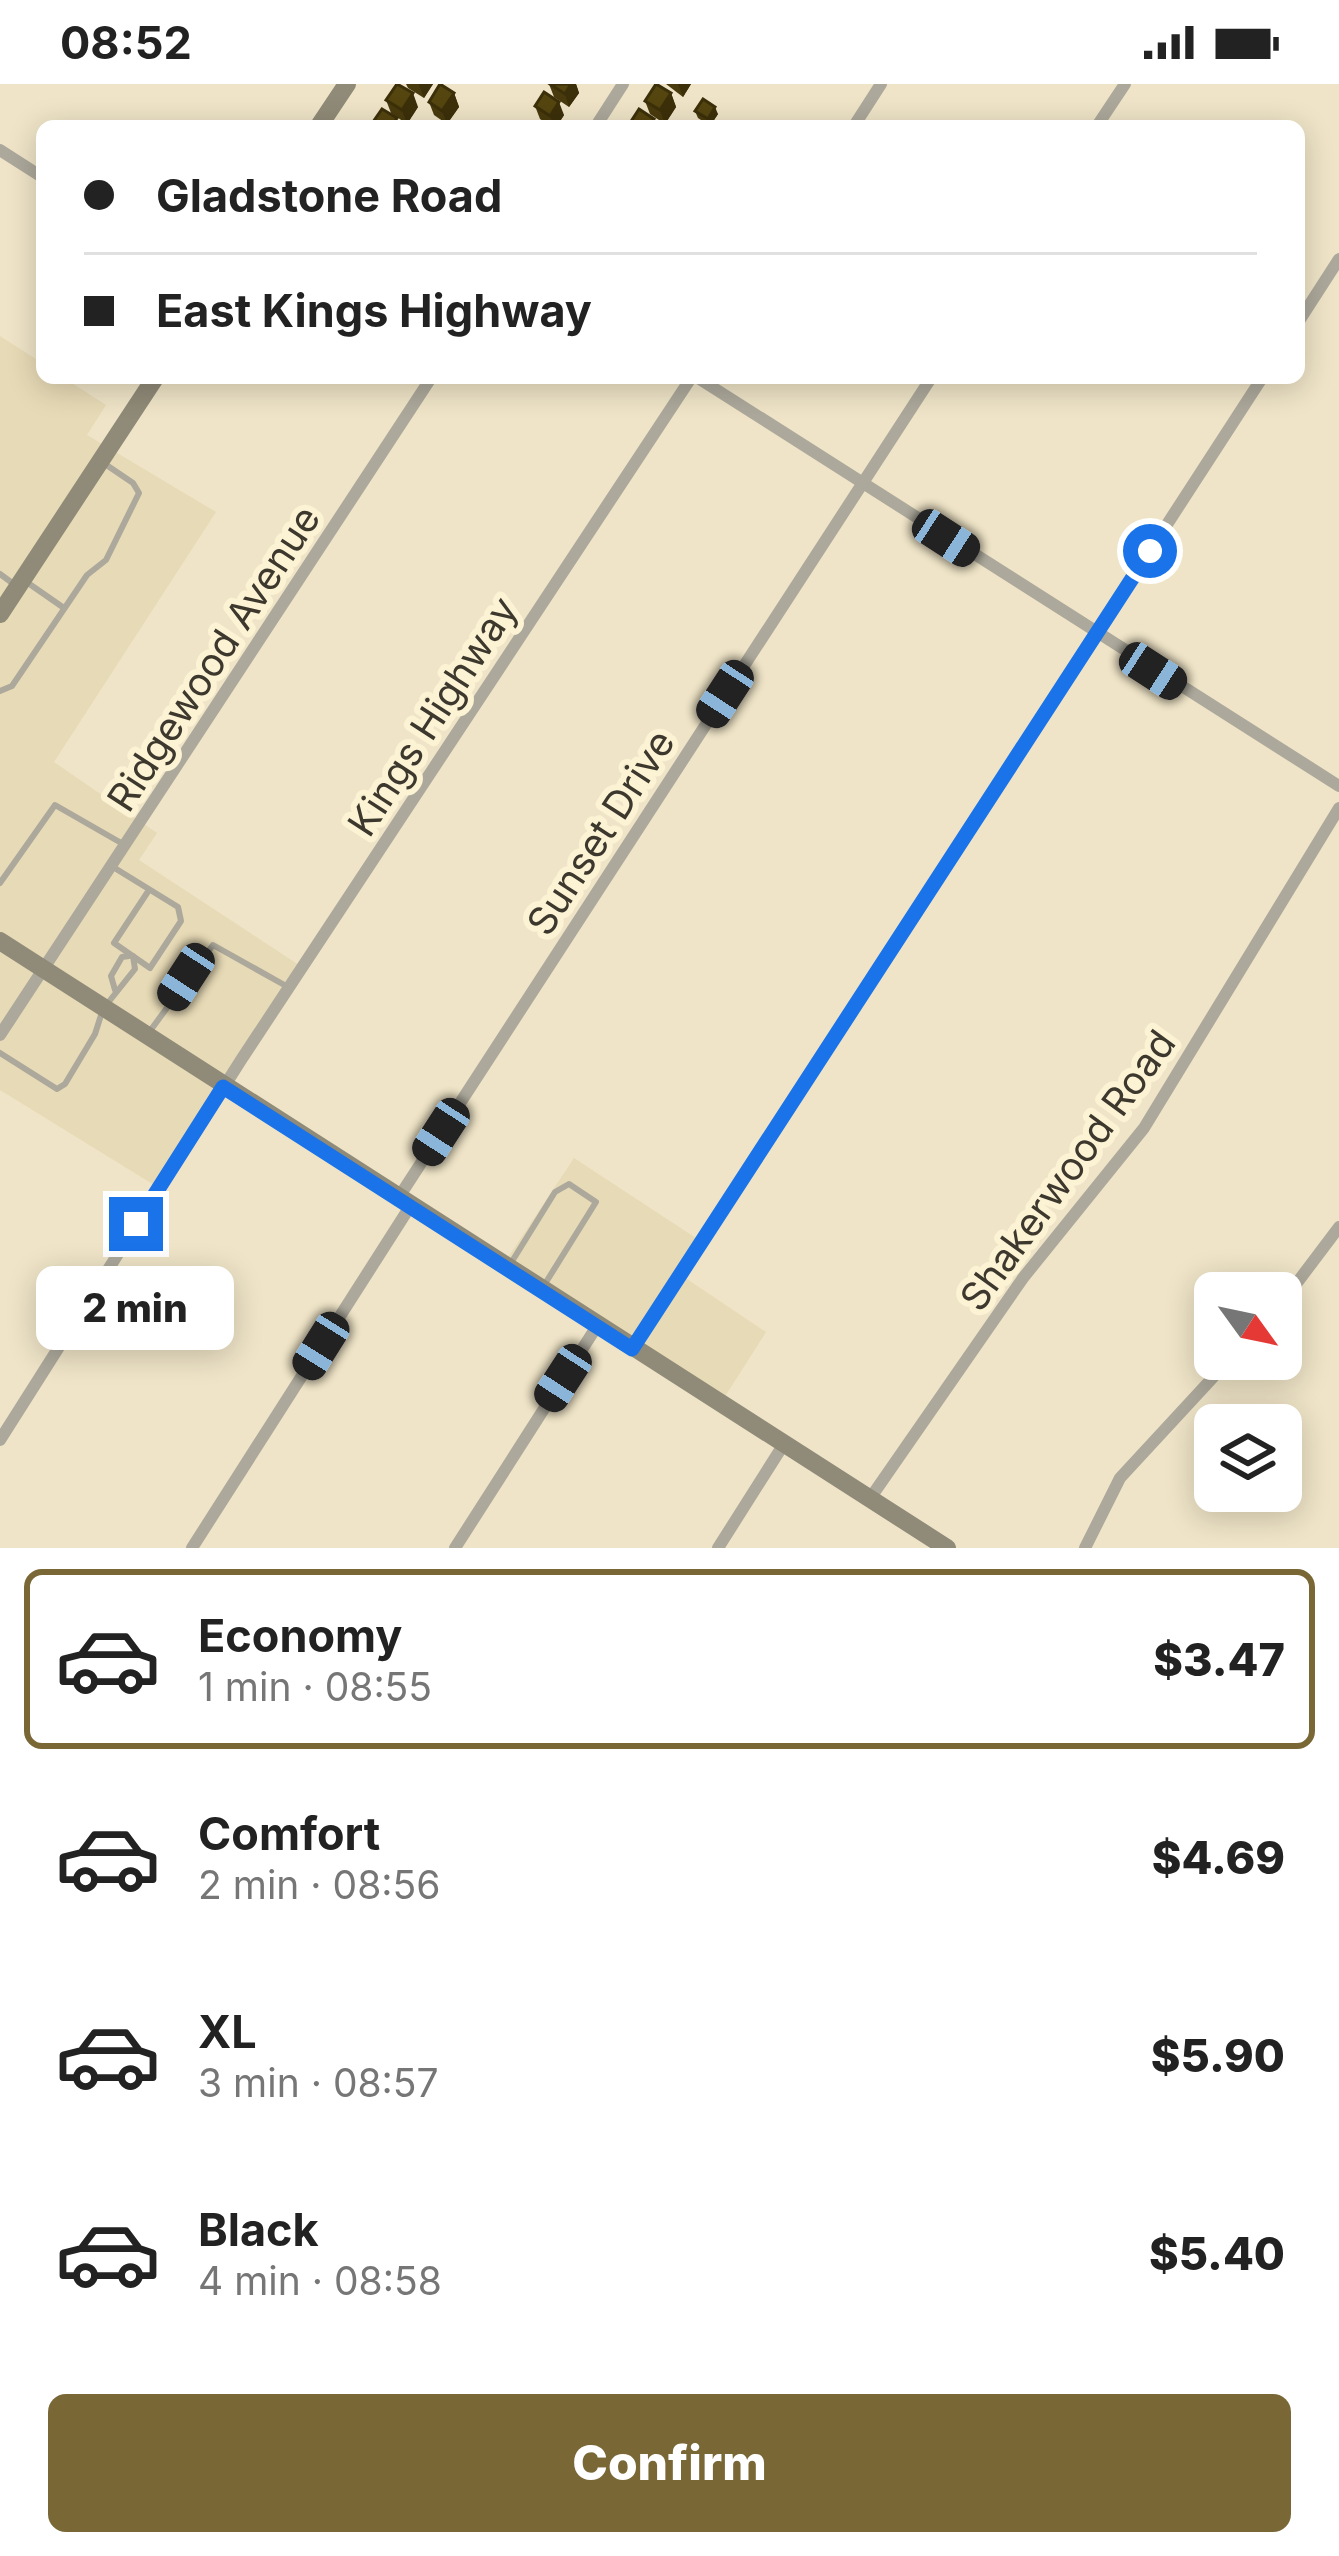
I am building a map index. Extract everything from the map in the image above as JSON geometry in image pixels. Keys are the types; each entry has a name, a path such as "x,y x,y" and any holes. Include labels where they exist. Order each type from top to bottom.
{"main road":[{"path":"323,120 347,84"},
{"path":"0,614 151,384"},
{"path":"0,941 782,1447 947,1548"}],"street":[{"path":"600,120 623,84"},
{"path":"858,120 881,84"},
{"path":"1101,120 1125,84"},
{"path":"0,150 36,173"},
{"path":"1305,312 1339,260"},
{"name":"Ridgewood Avenue","path":"0,1035 427,384"},
{"name":"Kings Highway","path":"0,1439 223,1087 691,384"},
{"path":"704,384 1339,786"},
{"name":"Sunset Drive","path":"192,1548 405,1201 927,384"},
{"path":"632,1349 1258,384"},
{"name":"Shakerwood Road","path":"869,1500 1023,1278 1144,1128 1339,808"},
{"path":"1302,1276 1339,1227"},
{"path":"455,1548 596,1326"},
{"path":"1085,1548 1120,1478 1211,1380"},
{"path":"718,1548 782,1447"}],"lane":[{"path":"0,691 12,686 87,575 106,560 139,493 133,483 100,461"},
{"path":"0,574 64,608"},
{"path":"0,883 55,805 127,846"},
{"path":"113,867 178,907 181,921 150,968 114,943 149,890"},
{"path":"146,1037 213,945 288,988"},
{"path":"115,990 110,976 122,957 133,956"},
{"path":"0,1053 57,1089 95,1034 115,990 135,969 133,956"},
{"path":"508,1269 555,1192 569,1184 596,1202 541,1290"}],"shaded area":[{"path":"0,336 36,359 36,384 73,384 106,405 87,435 216,512 54,762 157,833 139,860 302,967 159,1188 0,1090"},
{"path":"574,1158 702,1242 681,1275 766,1332 719,1406 503,1265"}],"building":[{"path":"397,84 413,93 402,110 386,100"},
{"path":"440,84 454,93 442,111 429,102"},
{"path":"550,84 571,84 565,94"},
{"path":"656,84 671,93 660,110 645,101"},
{"path":"544,92 559,102 550,116 535,106"},
{"path":"703,99 715,107 708,119 695,111"},
{"path":"382,109 397,118 396,120 374,120"},
{"path":"639,109 654,119 653,120 632,120"}],"route":[{"path":"136,1224 223,1087 632,1349 1150,551"}]}
